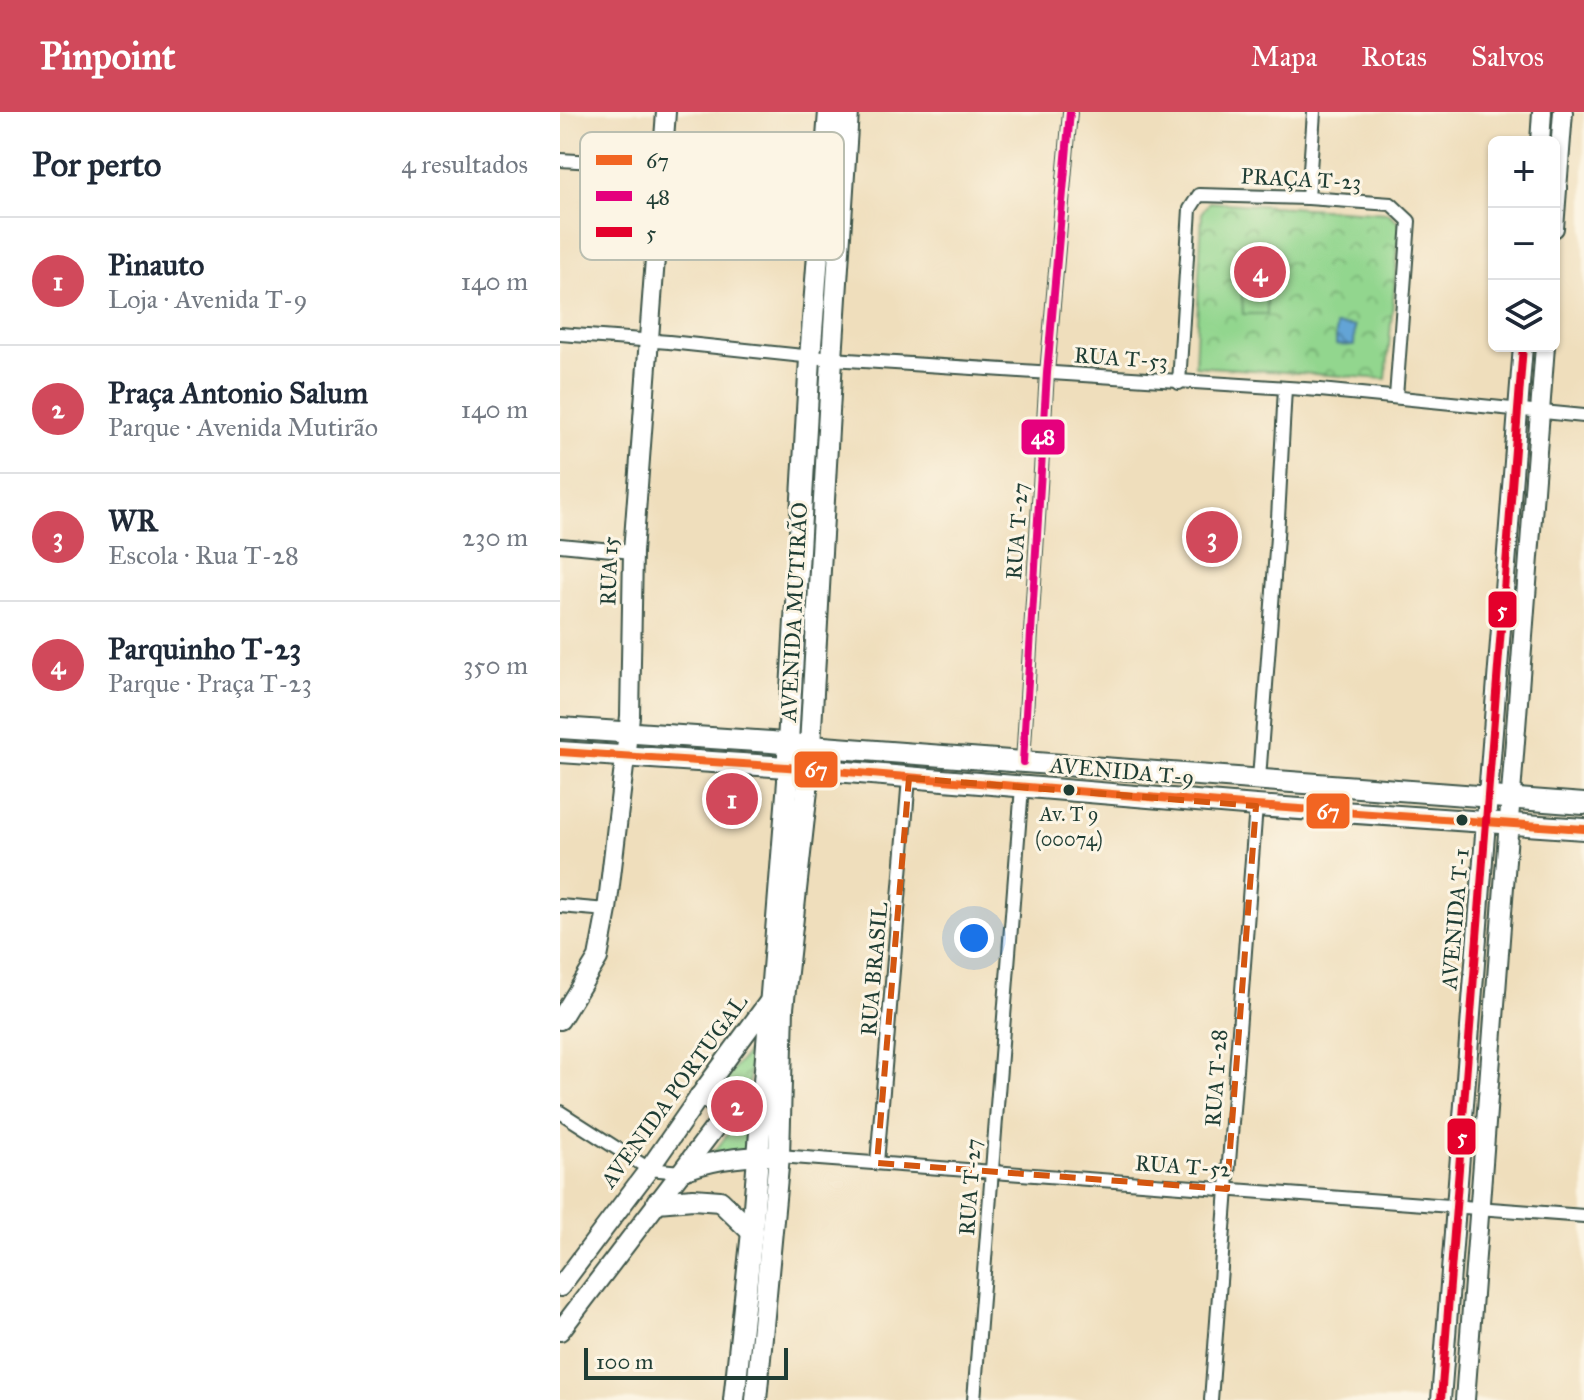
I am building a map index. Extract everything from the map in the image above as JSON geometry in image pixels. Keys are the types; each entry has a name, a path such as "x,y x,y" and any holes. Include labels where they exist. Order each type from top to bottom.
{"main road":[{"name":"RUA 15","path":"664,132 666,112"},
{"name":"AVENIDA MUTIRÃO","path":"827,132 829,112"},
{"name":"AVENIDA MUTIRÃO","path":"844,174 848,112"},
{"path":"1540,136 1542,112"},
{"path":"1556,208 1563,112"},
{"name":"RUA 15","path":"560,1020 598,958 607,910 630,716 633,552 655,260"},
{"name":"AVENIDA MUTIRÃO","path":"734,1400 752,1232 769,1156 770,1000 788,781 818,260"},
{"name":"AVENIDA MUTIRÃO","path":"756,1400 769,1156 809,769 838,260"},
{"name":"AVENIDA T-1","path":"1441,1400 1523,352"},
{"name":"AVENIDA T-1","path":"1465,1400 1544,352"},
{"name":"AVENIDA T-9","path":"560,728 1584,804"},
{"name":"AVENIDA T-9","path":"560,752 1584,829"},
{"name":"AVENIDA PORTUGAL","path":"560,1287 770,1000"},
{"path":"560,1331 719,1122 721,1111 708,1099 699,1096"},
{"path":"681,1172 700,1165 769,1156"},
{"path":"657,1202 693,1199 720,1201 752,1232"}],"street":[{"name":"RUA T-27","path":"1023,762 1047,373 1070,112"},
{"path":"1308,198 1314,112"},
{"path":"560,160 580,161"},
{"name":"PRAÇA T-23","path":"1179,383 1190,209 1199,195 1308,198 1391,204 1409,221 1396,397"},
{"name":"RUA T-53","path":"560,334 649,340 810,358 1285,388 1584,416"},
{"path":"1259,779 1285,388"},
{"path":"560,545 633,552"},
{"name":"RUA BRASIL","path":"877,1163 909,778"},
{"name":"RUA T-27","path":"974,1400 1022,787"},
{"name":"RUA T-28","path":"1211,1400 1256,806"},
{"path":"560,906 607,910"},
{"path":"560,1112 649,1169 681,1172"},
{"name":"RUA T-52","path":"769,1156 1584,1216"}],"highlighted area":[{"path":"909,778 1256,806 1227,1189 877,1163"}],"green space":[{"path":"1209,202 1388,213 1400,224 1386,379 1195,366 1202,212"},
{"path":"1242,294 1267,295 1267,314 1243,314"},
{"path":"750,1049 747,1155 705,1161 730,1129 731,1114 716,1097"}],"water":[{"path":"1336,325 1355,326 1354,346 1336,345"}],"transit line":[{"name":"48","path":"1023,762 1047,373 1070,112"},
{"name":"5","path":"1441,1400 1523,352"},
{"name":"67","path":"560,752 1584,829"}],"place":[{"name":"Parquinho T-23","path":"1260,272"},
{"name":"WR","path":"1212,537"},
{"name":"Av. T 9 (00074)","path":"1069,790"},
{"name":"Pinauto","path":"732,799"},
{"name":"Praça Antonio Salum","path":"737,1106"}]}
